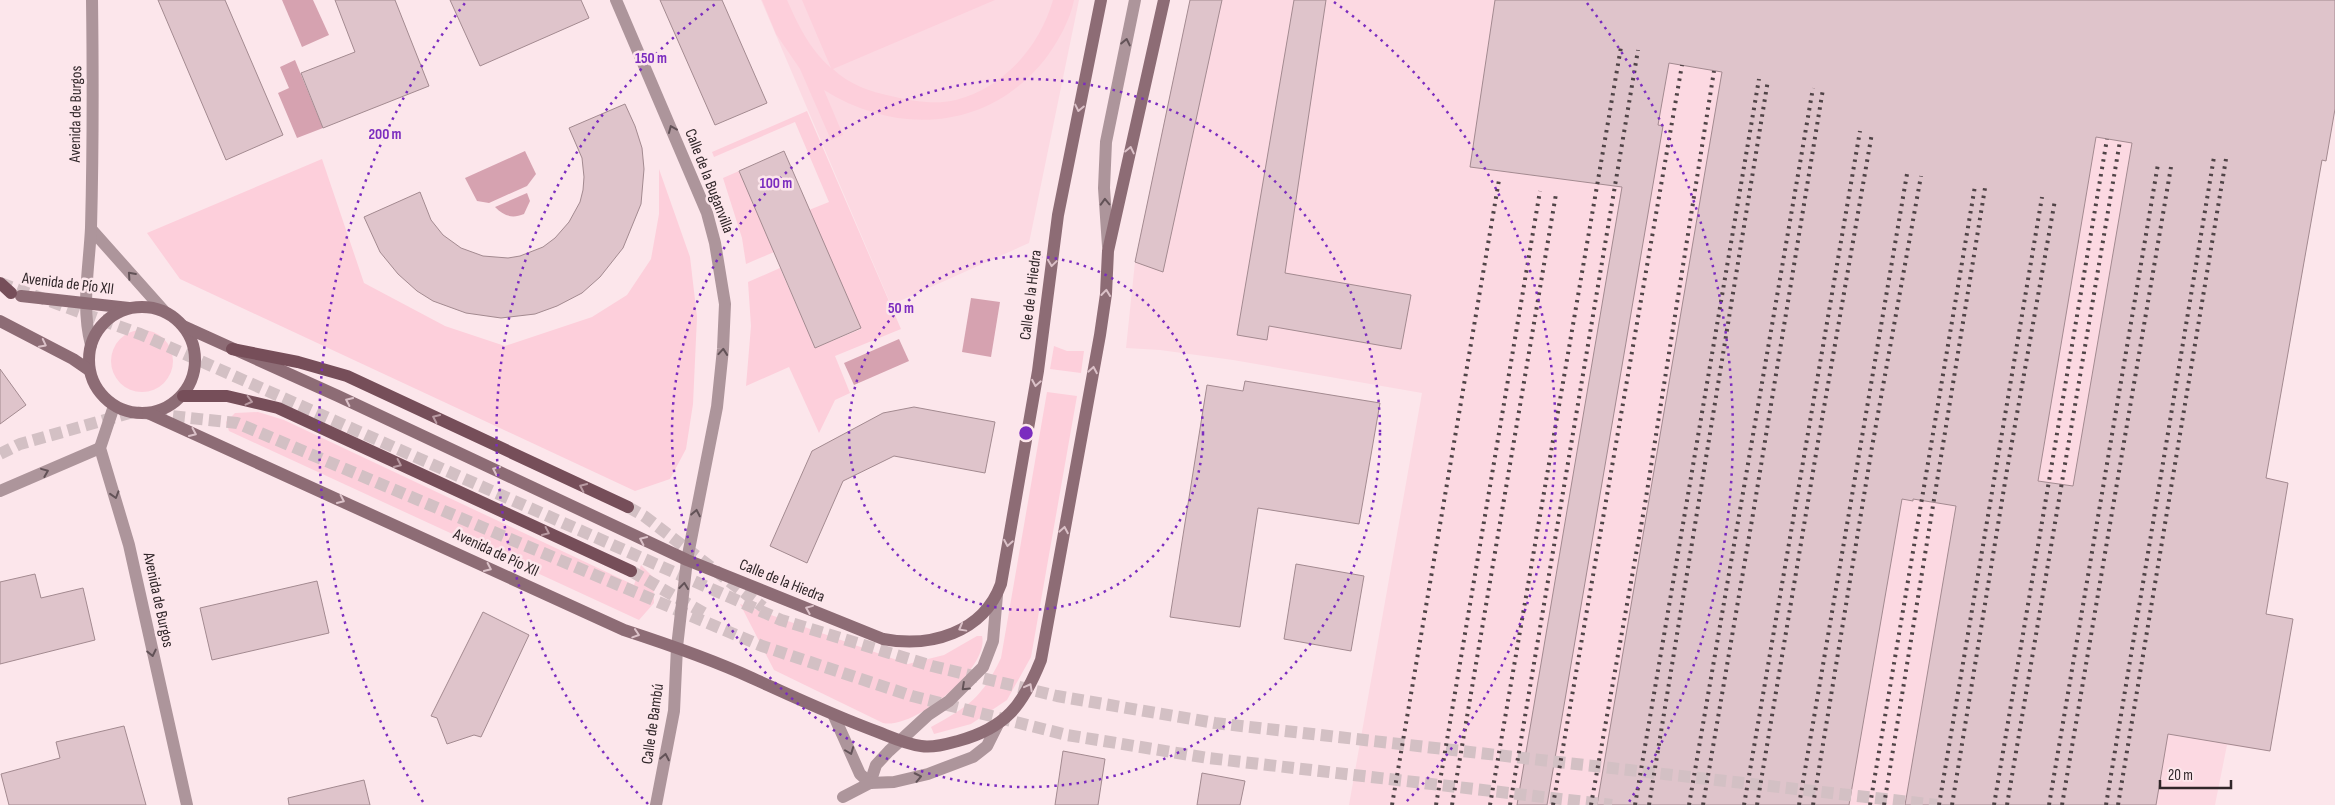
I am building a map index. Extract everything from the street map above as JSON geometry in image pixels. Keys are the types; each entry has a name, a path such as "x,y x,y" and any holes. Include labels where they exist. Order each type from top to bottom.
{"main road":[{"name":"Calle de la Hiedra","path":"687,560 882,639 903,643 937,640 958,631 973,622 987,610 997,595 1004,571 1038,371 1058,215 1101,0"},
{"path":"834,716 921,746 946,744 984,733 998,724 1017,708 1030,685 1041,660 1100,335 1106,294 1108,251 1164,0"},
{"path":"0,282 10,293"},
{"name":"Avenida de Pío XII","path":"10,293 85,305 132,308"},
{"name":"Avenida de Burgos","path":"89,370 91,346 100,328 114,315 132,308 148,307 164,311 184,326 192,341 196,358 194,376 183,396 162,410 148,413 130,412 114,406"},
{"path":"0,322 73,359 89,370 98,389 114,406"},
{"path":"184,326 347,400 687,560"},
{"path":"232,349 298,362 346,376 628,507"},
{"path":"183,396 227,396 278,408 631,572"},
{"name":"Avenida de Pío XII","path":"148,413 624,630 676,647 749,676 834,716"}],"street":[{"name":"Avenida de Burgos","path":"91,346 86,325 85,305 91,229 92,0"},
{"name":"Calle de la Buganvilla","path":"616,0 707,212 715,243 725,304 717,407 687,560 676,647"},
{"path":"1108,251 1104,188 1106,142 1135,0"},
{"name":"Avenida de Burgos","path":"91,229 164,311"},
{"path":"0,491 100,448 114,406"},
{"name":"Avenida de Burgos","path":"100,448 130,545 187,805"},
{"name":"Calle de la Hiedra","path":"870,783 876,766 900,740 928,715 950,701 983,667 992,641 997,595"},
{"name":"Calle de Bambú","path":"656,805 674,711 676,647"},
{"path":"834,716 860,774 870,783"},
{"path":"843,797 870,783 894,782 928,774 973,757 987,746 998,724"}],"shaded area":[{"path":"282,0 313,0 329,35 302,47"},
{"path":"761,0 1079,0 1029,243 891,305"},
{"path":"762,0 787,0 800,28 811,45 831,68 802,0 995,0 833,69 846,79 868,90 907,99 932,102 956,100 990,86 1018,63 1029,49 1047,17 1053,0 1074,0 1070,16 1063,31 1046,58 1023,82 998,100 971,112 942,119 912,120 882,115 853,105 824,90 843,135 831,140 800,69 776,34"},
{"path":"1190,0 2335,0 2335,109 2326,161 2322,160 2266,477 2288,483 2266,614 2293,619 2270,751 2227,745 2215,805 1349,805 1422,393 1233,360 1160,350 1126,348 1135,262"},
{"path":"295,60 323,128 297,138 278,93 289,88 280,67"},
{"path":"807,111 901,329 835,356 850,393 835,400 819,433 789,367 746,386 751,326 748,282 780,268 815,348 861,329 809,210 829,202 795,122 714,157 712,152"},
{"path":"525,151 536,174 527,186 489,203 477,201 465,178"},
{"path":"322,159 364,283 445,326 505,346 592,317 627,295 651,259 659,214 659,169 690,257 697,317 693,404 686,449 670,479 635,491 180,279 147,233"},
{"path":"739,171 774,252 746,264 742,238 723,178"},
{"path":"527,193 530,201 524,214 508,216 495,207"},
{"path":"971,298 1000,302 991,357 962,352"},
{"path":"136,330 148,330 164,339 171,349 173,361 171,373 164,383 148,392 136,392 125,387 116,378 111,367 111,355 116,344 125,335"},
{"path":"899,339 909,361 854,385 844,363"},
{"path":"1054,346 1067,351 1084,351 1081,373 1050,369"},
{"path":"1047,392 1077,396 1031,657 1007,700 971,724 934,734 931,727 965,706 981,692 1001,658"},
{"path":"258,412 284,420 634,585 641,565 653,577 654,603 639,620 229,431 226,422 235,413"},
{"path":"740,604 908,664 944,655 977,636 982,636 981,649 974,664 962,679 930,707 913,717 896,723 883,723 774,670"}],"building":[{"path":"158,0 225,0 283,135 226,160"},
{"path":"335,0 395,0 429,86 323,128 301,73 355,52"},
{"path":"450,0 581,0 589,18 480,66"},
{"path":"660,0 722,0 767,103 715,125"},
{"path":"1190,0 1222,0 1163,272 1135,262"},
{"path":"1294,0 1326,0 1285,273 1411,295 1401,349 1269,326 1267,340 1237,335"},
{"path":"1495,0 2335,0 2335,109 2326,161 2322,160 2266,478 2288,483 2266,614 2293,619 2270,751 2168,734 2156,805 1905,805 1956,506 1902,499 1849,805 1597,805 1722,72 1669,63 1658,125 1663,126 1547,805 1517,805 1622,187 1470,167","holes":["2096,137 2132,143 2073,486 2038,481"]},
{"path":"625,104 642,148 644,169 641,204 623,248 600,277 582,293 557,306 535,314 501,318 466,313 433,301 417,291 398,274 380,252 364,217 420,192 431,220 443,235 461,248 483,256 508,258 520,256 543,247 555,238 569,222 580,202 583,190 582,158 569,128"},
{"path":"784,151 861,328 815,348 739,171"},
{"path":"0,369 26,405 0,424"},
{"path":"1245,381 1380,403 1359,524 1258,508 1240,627 1170,617 1207,385 1243,391"},
{"path":"914,407 995,422 985,473 894,456 843,481 807,563 770,546 812,451 883,413"},
{"path":"1296,564 1364,576 1351,651 1284,639"},
{"path":"35,574 41,598 83,588 95,640 0,664 0,582"},
{"path":"317,581 329,633 212,660 200,608"},
{"path":"483,612 529,635 481,737 474,735 447,744 437,718 431,716"},
{"path":"124,726 146,805 9,805 1,774 60,758 56,742"},
{"path":"1063,751 1105,759 1098,805 1055,805"},
{"path":"1202,773 1245,781 1240,805 1197,805"},
{"path":"364,780 370,805 289,805 288,798"}],"tunnel":[{"path":"0,283 140,334 781,620 932,666 1057,696 1215,723 1937,805"},
{"path":"0,454 20,444 133,412 237,423 762,646 912,696 1067,735 1208,758 1612,805"},
{"path":"628,507 644,516 763,607"},
{"path":"631,571 709,616"}],"railway":[{"path":"1490,805 1621,47"},
{"path":"1510,805 1638,50"},
{"path":"1553,805 1682,65"},
{"path":"1591,805 1645,504 1714,71"},
{"path":"1635,805 1759,79"},
{"path":"1649,805 1768,80"},
{"path":"1689,805 1813,88"},
{"path":"1703,805 1823,89"},
{"path":"1744,805 1860,131"},
{"path":"1757,805 1872,133"},
{"path":"1994,805 2107,139"},
{"path":"2007,805 2120,141"},
{"path":"2106,805 2214,157"},
{"path":"2118,805 2226,159"},
{"path":"2049,805 2158,164"},
{"path":"2062,805 2171,167"},
{"path":"1799,805 1907,174"},
{"path":"1813,805 1872,447 1921,176"},
{"path":"1392,805 1499,180"},
{"path":"1870,805 1975,186"},
{"path":"1884,805 1985,188"},
{"path":"1436,805 1540,191"},
{"path":"1452,805 1556,194"},
{"path":"1939,805 2042,197"},
{"path":"1952,805 2007,470 2055,200"}]}
